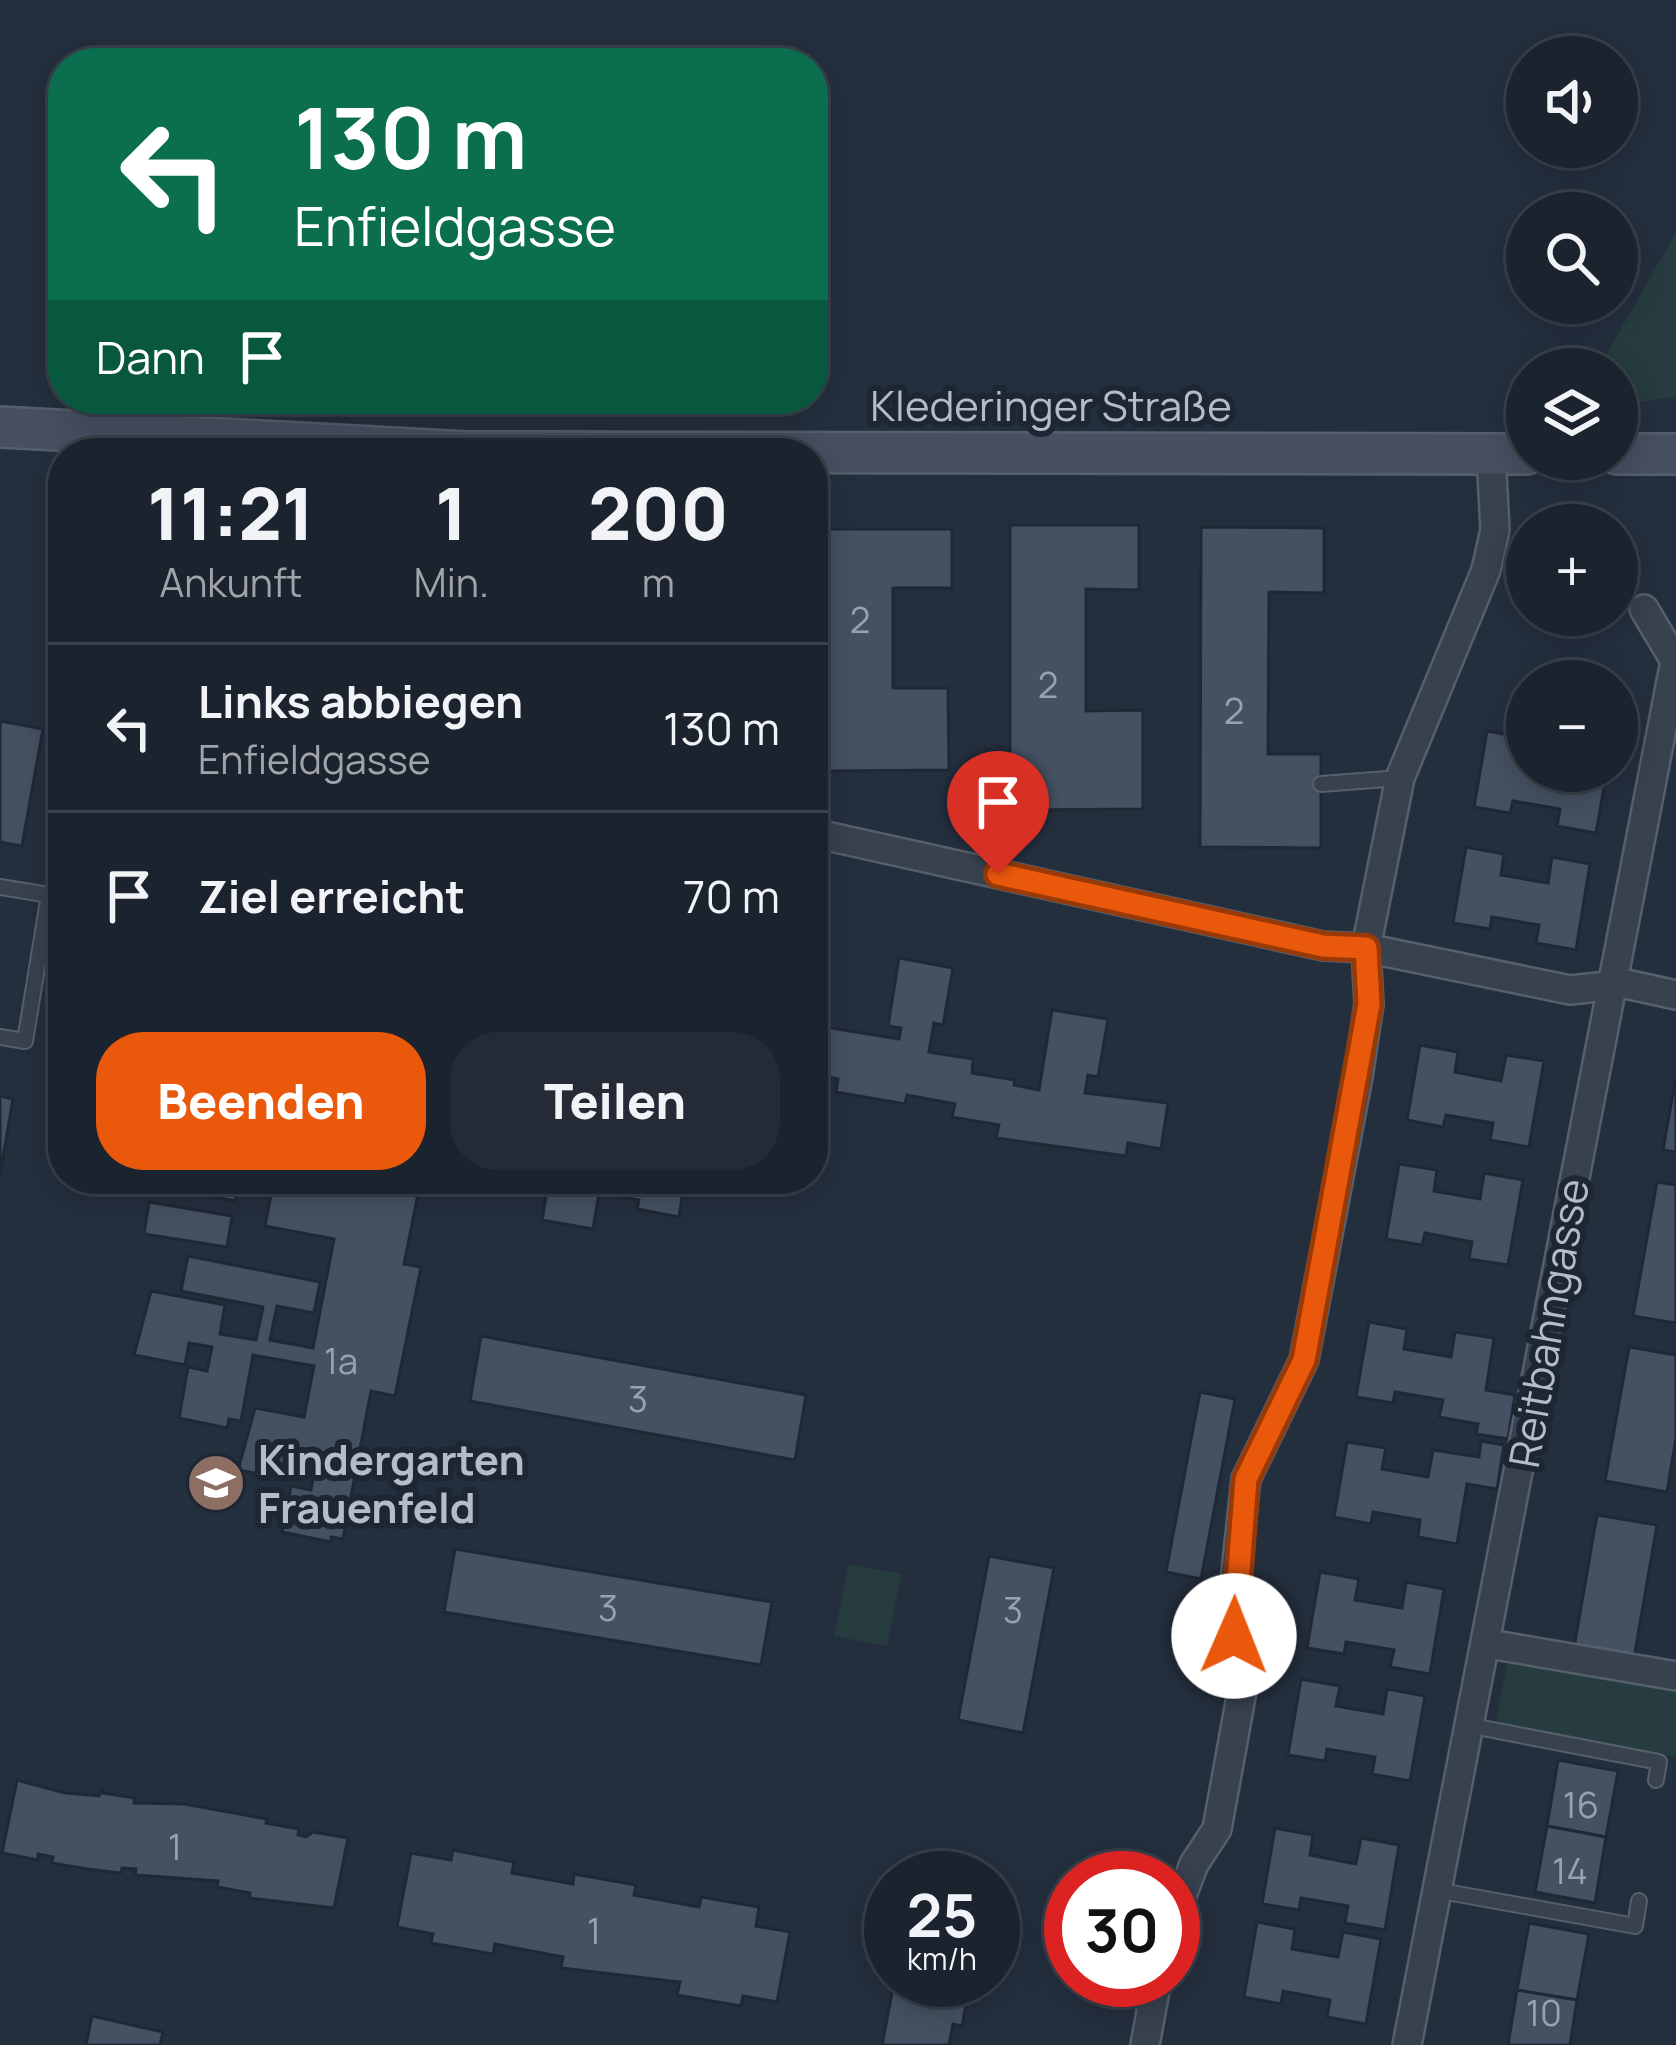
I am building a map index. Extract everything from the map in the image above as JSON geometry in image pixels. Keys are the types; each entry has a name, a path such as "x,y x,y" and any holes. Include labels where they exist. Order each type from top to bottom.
{"street":[{"name":"Klederinger Straße","path":"0,427 205,438"},
{"name":"Klederinger Straße","path":"828,453 1506,454"},
{"path":"1638,454 1676,454"},
{"path":"1200,1855 1217,1829 1245,1675 1232,1608 1246,1479 1304,1360 1366,1024 1366,948 1400,778 1486,570 1506,472"},
{"name":"Reitbahngasse","path":"1407,2045 1489,1644 1675,661 1645,609"},
{"path":"828,836 1323,946 1366,948 1570,990 1626,984 1676,995"},
{"path":"1489,1644 1676,1676"},
{"path":"1145,2045 1152,2007"}],"lane":[{"path":"1321,784 1400,778"},
{"path":"0,887 48,895"},
{"path":"0,1037 25,1042 48,901"},
{"path":"1472,1726 1659,1762 1656,1780"},
{"path":"1441,1891 1635,1927 1639,1900"}],"green space":[{"path":"1676,232 1676,397 1638,402 1638,348 1610,348 1624,324 1638,324 1638,299"},
{"path":"849,1564 901,1574 887,1646 834,1636"},
{"path":"1509,1651 1676,1682 1676,1757 1496,1724"}],"building":[{"path":"1010,525 1139,525 1139,590 1086,589 1086,711 1143,710 1143,809 1010,810"},
{"path":"1201,527 1324,528 1324,593 1269,592 1268,754 1321,754 1321,848 1200,847"},
{"path":"828,529 952,529 952,588 893,588 893,688 948,688 949,770 828,771"},
{"path":"0,721 43,729 22,846 0,842"},
{"path":"1487,731 1506,734 1506,792 1603,792 1596,833 1557,826 1560,809 1513,801 1510,813 1474,807"},
{"path":"1466,847 1504,854 1501,875 1548,883 1552,857 1590,864 1576,950 1536,943 1539,925 1492,917 1490,929 1453,923"},
{"path":"899,958 953,968 943,1025 934,1023 929,1052 973,1059 972,1073 1015,1080 1014,1085 1039,1090 1052,1010 1108,1019 1098,1077 1088,1075 1085,1093 1168,1103 1161,1149 1128,1143 1126,1156 996,1138 999,1125 952,1117 955,1104 907,1095 905,1104 836,1092 838,1079 828,1077 828,1027 899,1039 901,1028 888,1026"},
{"path":"1420,1045 1458,1052 1455,1072 1501,1081 1506,1055 1544,1061 1529,1147 1490,1140 1493,1123 1446,1115 1443,1127 1407,1120"},
{"path":"1676,1076 1676,1152 1663,1150"},
{"path":"0,1096 13,1099 0,1175"},
{"path":"1399,1164 1437,1170 1434,1191 1480,1199 1484,1173 1523,1180 1508,1265 1469,1259 1472,1242 1425,1233 1422,1245 1386,1239"},
{"path":"1657,1182 1676,1185 1676,1323 1633,1316"},
{"path":"200,1194 236,1194 235,1201"},
{"path":"271,1194 418,1194 404,1264 421,1267 395,1396 371,1391 343,1539 331,1537 331,1542 282,1532 291,1486 311,1490 316,1463 291,1458 287,1479 238,1470 255,1408 304,1417 314,1366 253,1355 241,1421 229,1419 227,1428 179,1418 188,1367 207,1371 212,1347 189,1343 185,1365 134,1355 151,1291 225,1305 220,1334 256,1340 263,1307 181,1291 188,1256 320,1282 314,1313 277,1306 270,1340 313,1348 334,1239 265,1226"},
{"path":"546,1194 599,1194 593,1229 542,1220"},
{"path":"605,1194 683,1194 679,1217 637,1209 639,1200"},
{"path":"149,1202 232,1216 227,1247 144,1234"},
{"path":"1369,1322 1407,1329 1404,1349 1451,1357 1455,1332 1494,1338 1486,1390 1515,1395 1508,1439 1476,1434 1478,1424 1439,1417 1443,1400 1395,1392 1393,1403 1356,1397"},
{"path":"481,1336 806,1395 795,1460 470,1401"},
{"path":"1629,1347 1676,1355 1676,1438 1667,1492 1605,1481"},
{"path":"1200,1392 1235,1399 1201,1579 1166,1572"},
{"path":"1481,1441 1504,1445 1497,1489 1467,1484 1457,1544 1418,1537 1420,1520 1373,1512 1371,1524 1334,1517 1347,1442 1386,1448 1382,1469 1428,1477 1433,1450 1479,1457"},
{"path":"1597,1515 1657,1525 1634,1658 1574,1648"},
{"path":"455,1549 772,1602 761,1665 444,1612"},
{"path":"989,1556 1054,1568 1023,1733 958,1720"},
{"path":"1320,1572 1359,1579 1355,1600 1402,1608 1406,1582 1444,1589 1430,1674 1390,1667 1394,1650 1346,1642 1344,1654 1307,1648"},
{"path":"1301,1679 1340,1686 1336,1706 1383,1714 1387,1689 1425,1696 1410,1781 1372,1774 1375,1757 1327,1749 1325,1761 1288,1755"},
{"path":"1558,1760 1618,1771 1606,1837 1547,1826"},
{"path":"17,1780 65,1793 99,1796 104,1788 103,1793 135,1798 134,1803 184,1804 267,1819 266,1823 299,1829 298,1835 306,1837 313,1832 348,1838 334,1908 249,1898 250,1893 217,1887 218,1881 135,1875 136,1869 122,1868 121,1873 87,1869 52,1863 53,1857 38,1854 38,1860 2,1853"},
{"path":"1547,1826 1606,1837 1595,1903 1535,1892"},
{"path":"1275,1828 1313,1835 1310,1855 1356,1864 1361,1838 1399,1845 1385,1930 1345,1923 1348,1906 1301,1898 1299,1910 1262,1904"},
{"path":"453,1850 514,1862 512,1873 573,1884 574,1874 636,1885 634,1895 699,1907 701,1897 759,1907 756,1926 790,1932 777,2002 743,1996 741,2006 677,1995 680,1982 561,1968 563,1957 495,1944 493,1954 431,1943 433,1934 397,1927 411,1853 451,1860"},
{"path":"1257,1922 1295,1929 1292,1949 1338,1957 1343,1932 1381,1939 1366,2024 1327,2017 1330,2000 1283,1991 1281,2004 1244,1997"},
{"path":"1529,1923 1589,1934 1577,2000 1517,1990"},
{"path":"1517,1990 1577,2000 1570,2045 1508,2045"},
{"path":"889,2007 966,2007 962,2026 953,2024 949,2045 882,2045"},
{"path":"92,2016 163,2032 160,2045 86,2045"}],"place":[{"name":"Kindergarten Frauenfeld","path":"216,1483"}],"route":[{"path":"998,874 1323,946 1366,948 1369,1004 1304,1360 1246,1479 1232,1608 1234,1636"}]}
